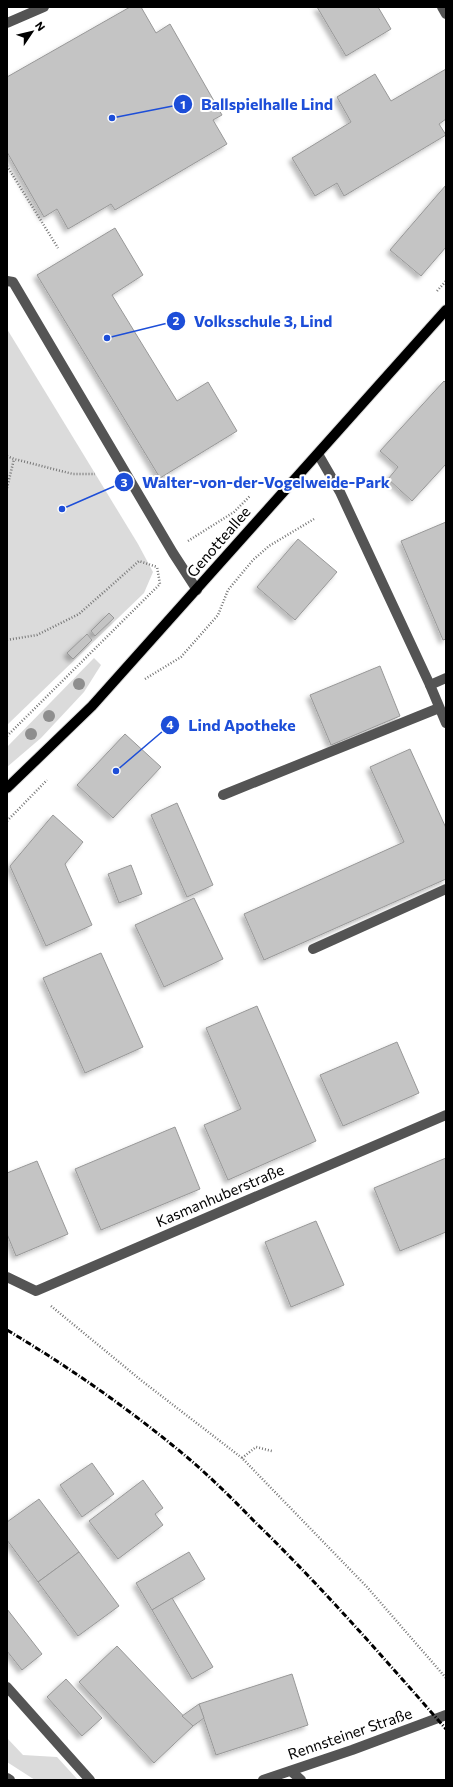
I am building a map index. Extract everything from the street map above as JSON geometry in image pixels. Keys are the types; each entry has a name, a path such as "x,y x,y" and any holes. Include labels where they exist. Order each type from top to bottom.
{"main road":[{"name":"Genotteallee","path":"7,788 92,706 198,590 250,527 318,454 446,310"}],"street":[{"path":"7,24 44,7"},
{"path":"442,7 446,14"},
{"path":"7,281 13,282 174,553 198,590"},
{"path":"318,454 340,492 430,685 446,723"},
{"path":"430,685 446,678"},
{"path":"224,795 439,708"},
{"path":"313,949 446,889"},
{"name":"Kasmanhuberstraße","path":"36,1291 446,1116"},
{"path":"7,1277 36,1291"},
{"path":"7,1687 90,1780"},
{"name":"Rennsteiner Straße","path":"263,1780 446,1715"},
{"path":"291,1771 301,1780"}],"path":[{"path":"7,166 58,248"},
{"path":"7,456 73,474 96,474"},
{"path":"7,488 14,459"},
{"path":"144,679 181,657 218,615 228,590 254,560 269,546 314,519"},
{"path":"7,640 37,635 79,614 139,560 157,567 160,584 7,736"},
{"path":"7,821 50,777"},
{"path":"36,1291 82,1333 242,1458 367,1587 446,1678"},
{"path":"242,1458 256,1447 272,1451"}],"shaded area":[{"path":"7,329 138,544 153,572 144,593 7,725"},
{"path":"94,658 101,665 84,692 41,738 7,767 7,747"},
{"path":"7,1738 23,1755 57,1757 78,1780 35,1780 7,1762"}],"building":[{"path":"130,7 141,7 156,33 170,24 222,115 213,120 227,144 115,210 111,204 68,229 57,209 44,217 7,152 7,77"},
{"path":"317,7 378,7 391,29 346,56"},
{"path":"446,69 446,119 439,124 446,135 344,196 337,183 315,196 292,158 351,122 337,97 375,74 391,101"},
{"path":"446,185 446,247 421,276 390,250"},
{"path":"115,228 143,275 112,295 177,401 208,382 237,431 160,478 37,275"},
{"path":"444,381 446,383 446,464 412,501 388,479 398,467 380,451"},
{"path":"446,522 446,639 443,640 401,541"},
{"path":"298,539 337,572 295,620 257,587"},
{"path":"109,613 114,618 95,636 91,631"},
{"path":"87,634 92,640 73,659 67,653"},
{"path":"380,666 400,716 331,745 310,695"},
{"path":"125,734 161,767 113,818 77,785"},
{"path":"410,749 446,828 446,879 264,960 244,914 404,842 370,767"},
{"path":"177,803 213,885 187,897 151,815"},
{"path":"53,815 83,842 65,864 92,925 46,946 10,866"},
{"path":"131,865 142,894 119,903 108,874"},
{"path":"194,898 223,959 164,987 135,925"},
{"path":"101,953 143,1047 85,1073 43,978"},
{"path":"257,1006 316,1141 228,1180 204,1125 241,1109 206,1028"},
{"path":"397,1042 419,1093 343,1126 320,1075"},
{"path":"175,1127 200,1189 101,1230 75,1169"},
{"path":"446,1158 446,1232 400,1251 374,1188"},
{"path":"37,1161 68,1234 16,1256 7,1234 7,1173"},
{"path":"316,1221 344,1285 291,1307 265,1242"},
{"path":"92,1463 114,1494 82,1517 60,1485"},
{"path":"143,1480 163,1508 155,1514 163,1525 118,1559 89,1521"},
{"path":"39,1499 79,1552 38,1582 7,1540 7,1522"},
{"path":"79,1552 119,1606 78,1636 38,1582"},
{"path":"189,1552 205,1579 152,1610 136,1583"},
{"path":"172,1598 213,1667 192,1679 152,1610"},
{"path":"7,1609 42,1654 22,1670 7,1651"},
{"path":"117,1646 193,1726 154,1763 79,1682"},
{"path":"292,1674 308,1725 216,1755 199,1704"},
{"path":"66,1679 102,1718 82,1736 47,1697"},
{"path":"199,1704 204,1718 193,1726 182,1716"}],"railway":[{"path":"7,1330 49,1356 111,1398 151,1428 203,1471 327,1596 446,1729"}],"place":[{"name":"Ballspielhalle Lind","path":"112,118"},
{"name":"Volksschule 3, Lind","path":"107,338"},
{"name":"Walter-von-der-Vogelweide-Park","path":"62,509"},
{"name":"Lind Apotheke","path":"116,771"}]}
